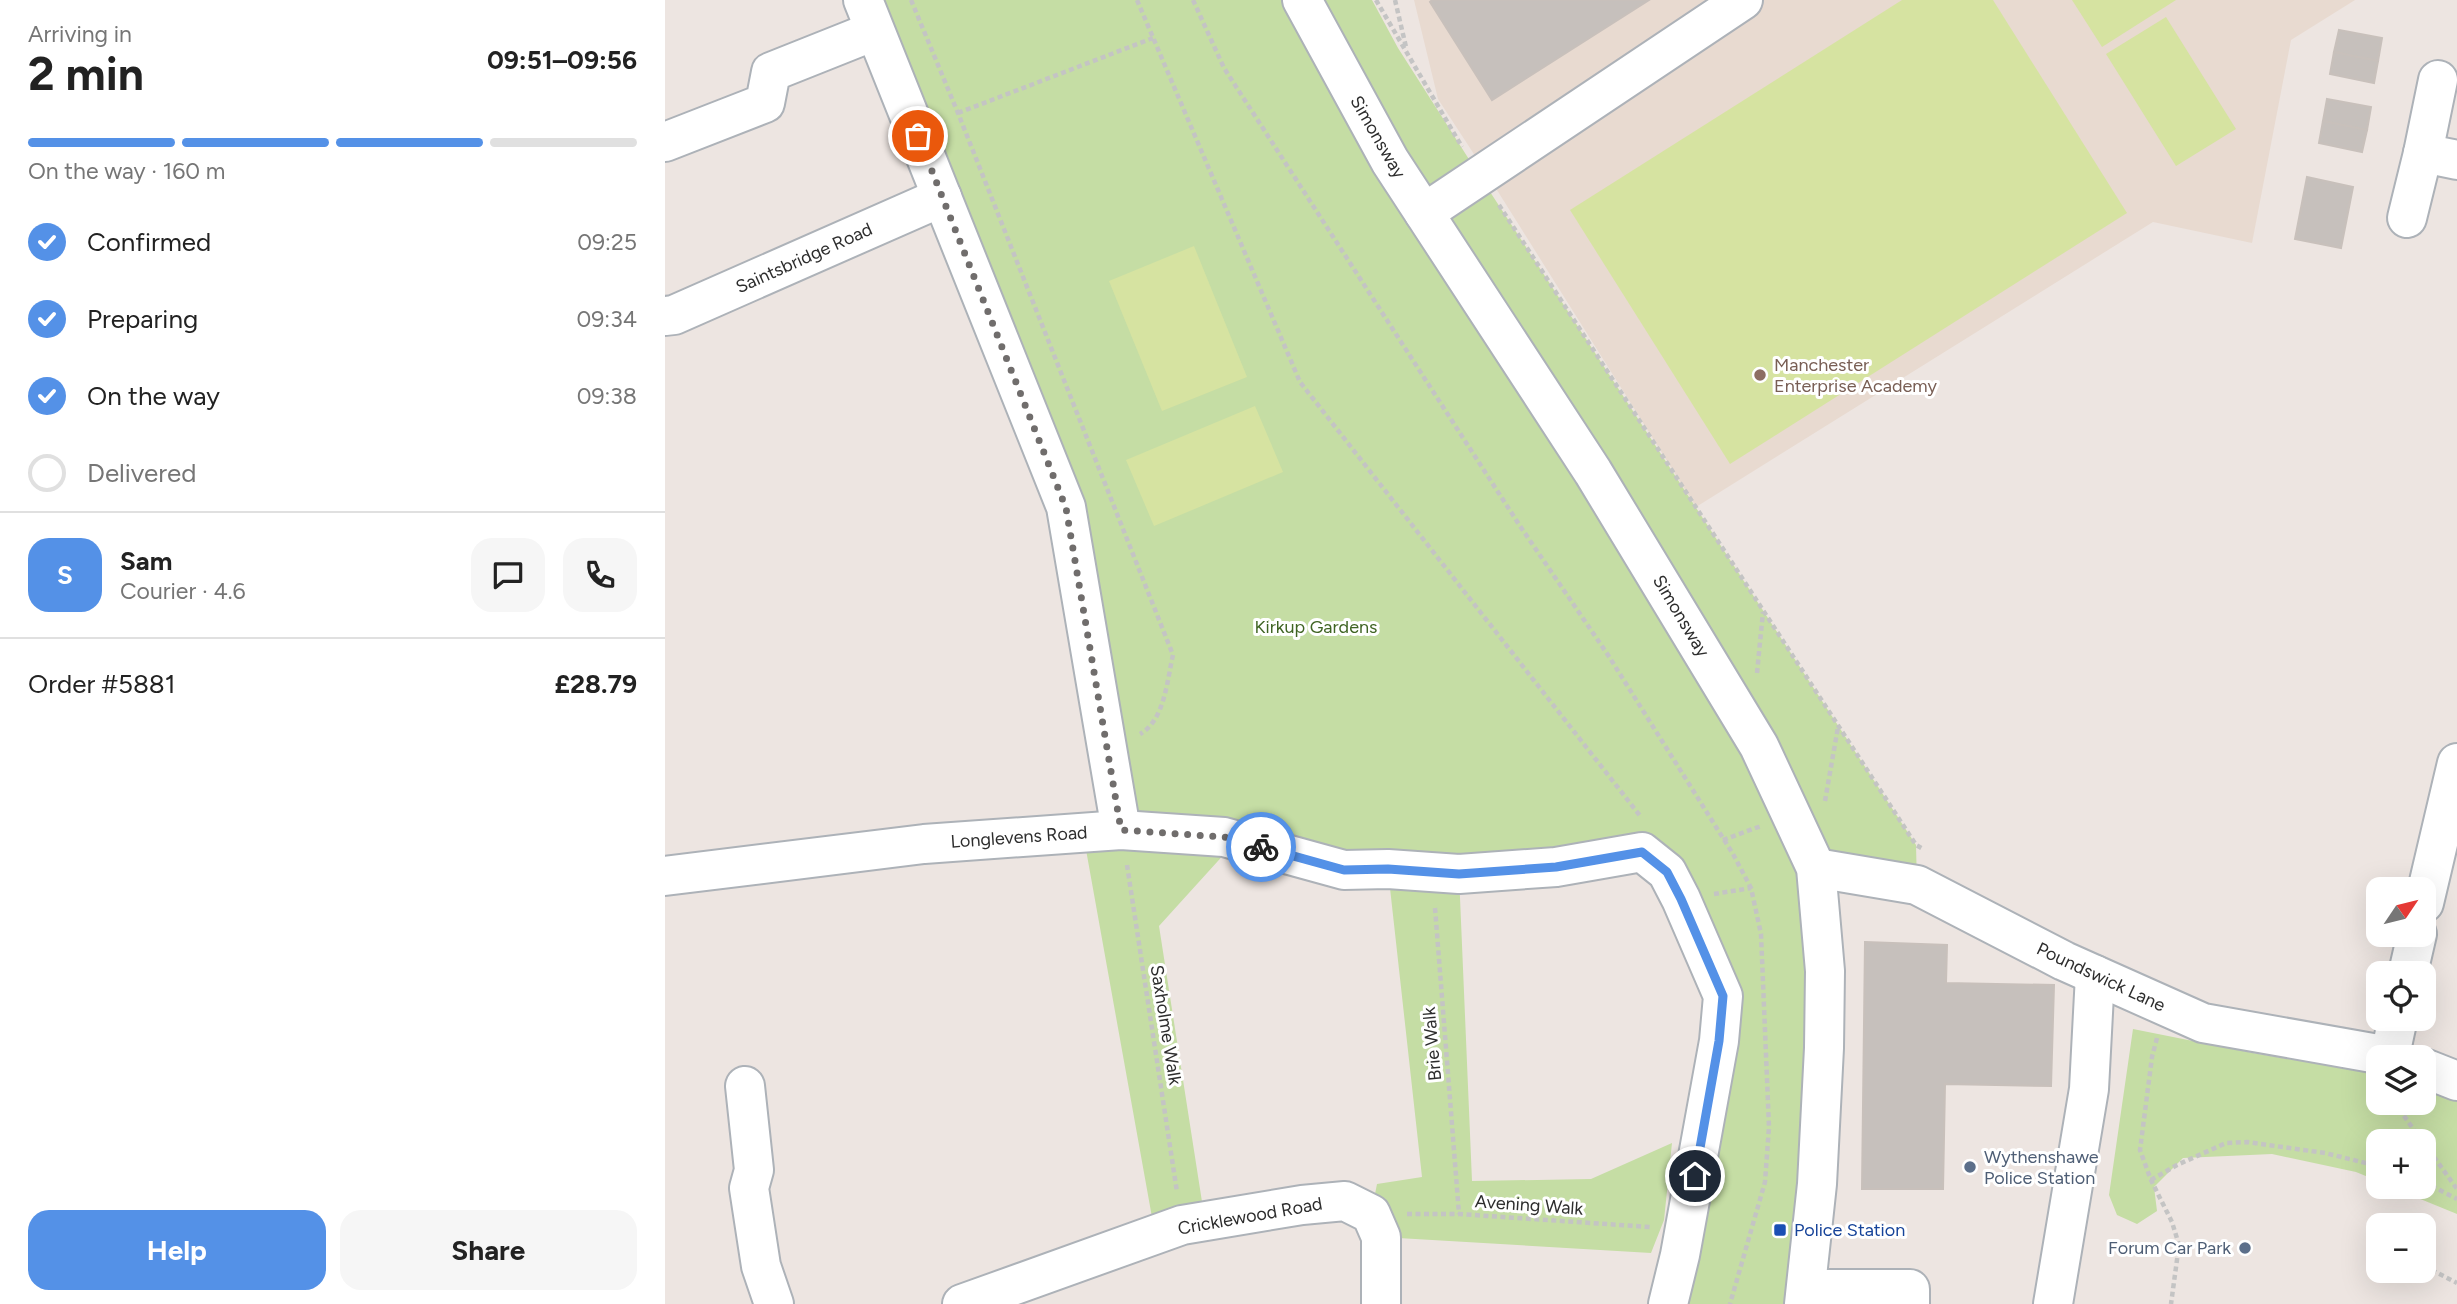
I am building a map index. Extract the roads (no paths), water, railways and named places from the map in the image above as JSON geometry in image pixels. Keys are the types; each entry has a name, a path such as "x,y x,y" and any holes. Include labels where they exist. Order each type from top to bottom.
{"street":[{"name":"Simonsway","path":"1302,0 1391,162 1593,472 1759,746 1816,868 1825,971 1824,1048 1818,1184 1805,1296"},
{"path":"1424,213 1744,0"},
{"path":"665,142 765,103 771,72 868,16 1066,508 1121,830"},
{"path":"2407,218 2440,157 2438,80"},
{"name":"Saintsbridge Road","path":"665,316 674,315 942,197"},
{"path":"2430,877 2457,762"},
{"name":"Longlevens Road","path":"665,876 924,844 1121,830 1224,837 1344,870 1459,874 1556,867 1642,852 1667,872 1723,996 1719,1041 1685,1230 1668,1304"},
{"name":"Poundswick Lane","path":"1816,868 1917,885 2064,961 2203,1023 2366,1045"},
{"path":"2053,1304 2089,1089 2095,975"},
{"name":"Poundswick Lane","path":"2436,1069 2457,1081"},
{"path":"745,1086 754,1170 749,1188 761,1266 774,1304"},
{"name":"Cricklewood Road","path":"962,1304 1182,1225 1302,1205 1345,1201 1371,1214 1381,1237 1381,1304"},
{"path":"1805,1296 1910,1297"}],"place":[{"name":"Manchester Enterprise Academy","path":"1760,375"},
{"name":"Wythenshawe Police Station","path":"1970,1167"},
{"name":"Police Station","path":"1780,1230"},
{"name":"Forum Car Park","path":"2245,1248"}],"park label":[{"name":"Kirkup Gardens","path":"1316,627"}]}
